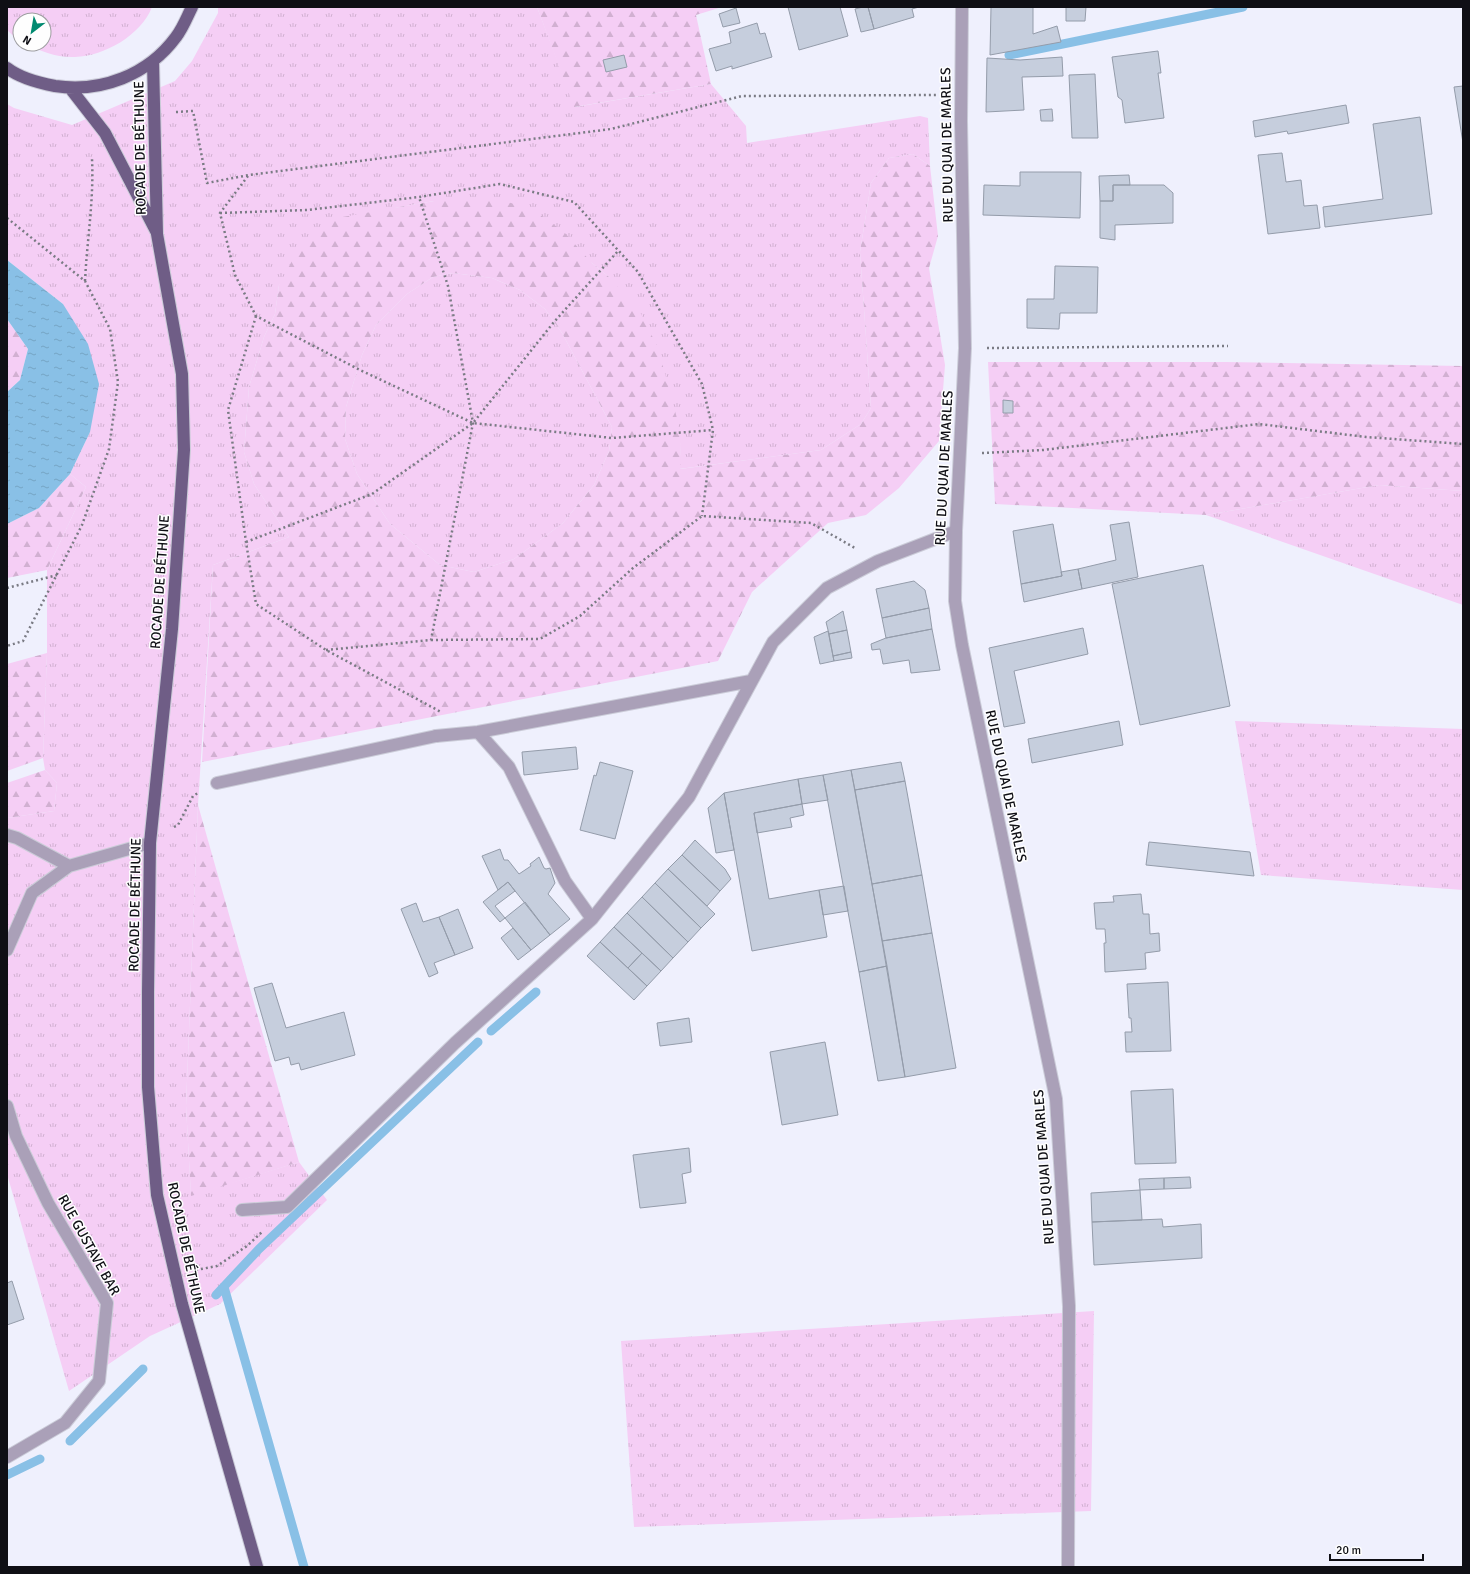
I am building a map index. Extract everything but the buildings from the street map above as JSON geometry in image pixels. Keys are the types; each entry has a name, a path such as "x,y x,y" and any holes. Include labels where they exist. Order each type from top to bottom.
{"main road":[{"path":"7,68 38,83 70,88 100,86 128,77 153,61 176,37 192,7"},
{"name":"ROCADE DE BÉTHUNE","path":"153,61 157,234 182,374 184,450 172,629 150,843 148,1087 157,1195 182,1304 257,1567"},
{"name":"ROCADE DE BÉTHUNE","path":"70,88 105,133 157,234"}],"street":[{"name":"RUE DU QUAI DE MARLES","path":"962,7 961,94 965,348 956,531 955,601 962,645 1056,1099 1069,1306 1068,1567"},
{"path":"242,1210 288,1207 455,1043 592,919 689,797 773,642 828,588 878,561 956,531"},
{"path":"217,783 436,736 478,732 752,681"},
{"path":"478,732 509,767 565,881 592,919"},
{"path":"7,835 17,838 69,866"},
{"path":"7,950 32,893 69,866 150,843"},
{"name":"RUE GUSTAVE BAR","path":"7,1106 16,1136 48,1203 107,1303 98,1381 65,1424 7,1457"}],"path":[{"path":"193,111 206,183 249,175 611,130 742,96 961,94"},
{"path":"85,281 93,187 92,157"},
{"path":"220,213 249,175"},
{"path":"220,213 307,210 419,197 500,184 574,202 638,272 702,384 713,430 702,516"},
{"path":"419,197 448,286 473,423 431,640"},
{"path":"220,213 235,275 256,316 360,370 473,423 612,438 713,430"},
{"path":"7,218 85,281 110,329 118,382 109,449 82,525 23,641 7,646"},
{"path":"246,542 372,494 473,423 554,322 618,251"},
{"path":"256,316 228,410 256,604 326,650 443,714"},
{"path":"965,348 1228,346"},
{"path":"960,454 1043,450 1258,424 1366,437 1463,444"},
{"path":"326,650 431,640 540,638 580,616 633,568 702,516 811,523 878,561"},
{"path":"7,588 57,575"},
{"path":"150,843 178,825 193,796 217,783"},
{"path":"175,1274 218,1266 247,1246 288,1207"}],"green space":[{"path":"7,7 152,7 147,17 131,35 110,48 86,56 68,57 44,52 52,52 52,12 12,12 12,35 7,30"},
{"path":"218,7 537,7 575,107 711,84 746,126 747,143 920,116 928,118 930,166 913,154 889,158 871,183 860,252 871,408 861,424 821,450 679,469 681,445 609,277 592,263 434,201 395,208 279,285 275,314 264,337 249,387 244,452 254,484 289,537 213,565 198,805 186,1106 191,1195 299,1162 327,1200 220,1304 150,1336 69,1391 7,1174 7,818 54,811 57,783 45,770 43,758 47,653 47,570 86,487 70,474 90,432 63,304 7,260 7,104 14,108 72,125 175,81 192,61 218,13"},
{"path":"537,7 722,7 696,15 711,84 574,107"},
{"path":"913,154 930,166 938,236 929,268 945,365 939,441 899,488 866,515 828,523 752,592 718,661 202,762 213,565 289,537 254,484 244,452 249,387 264,337 275,314 279,285 300,246 331,219 434,201 487,197 531,208 564,232 592,263 609,277 639,310 658,348 678,422 681,445 680,469 821,450 861,424 871,408 860,252 871,183 889,158","holes":["453,273 492,278 520,290 545,309 562,333 612,427 609,451 594,485 563,523 514,559 474,572 440,565 390,524 357,474 345,439 346,407 362,355 376,325 407,294 433,277"]},
{"path":"453,273 492,278 520,290 545,309 562,333 612,427 609,451 594,485 563,523 514,559 474,572 440,565 390,524 357,474 345,439 346,407 362,355 376,325 407,294 433,277"},
{"path":"7,319 28,349 20,380 7,392"},
{"path":"988,362 1226,362 1463,366 1463,491 1379,485 1206,515 995,504"},
{"path":"70,474 86,487 47,570 7,578 7,524 39,508"},
{"path":"1379,485 1463,491 1463,605 1206,515"},
{"path":"47,653 43,758 7,771 7,664"},
{"path":"1235,721 1463,729 1463,890 1261,875"},
{"path":"45,770 57,783 54,811 7,818 7,783"},
{"path":"198,805 299,1162 191,1196 186,1106"},
{"path":"1094,1311 1091,1511 634,1527 621,1341"}],"water":[{"path":"7,260 63,304 88,344 99,384 90,432 70,474 39,508 7,524 7,392 20,380 28,349 7,319"}],"waterway":[{"path":"1009,55 1243,7"},
{"path":"491,1031 536,992"},
{"path":"216,1295 259,1249 478,1042"},
{"path":"224,1287 304,1567"},
{"path":"70,1441 143,1369"},
{"path":"7,1475 40,1459"}]}
